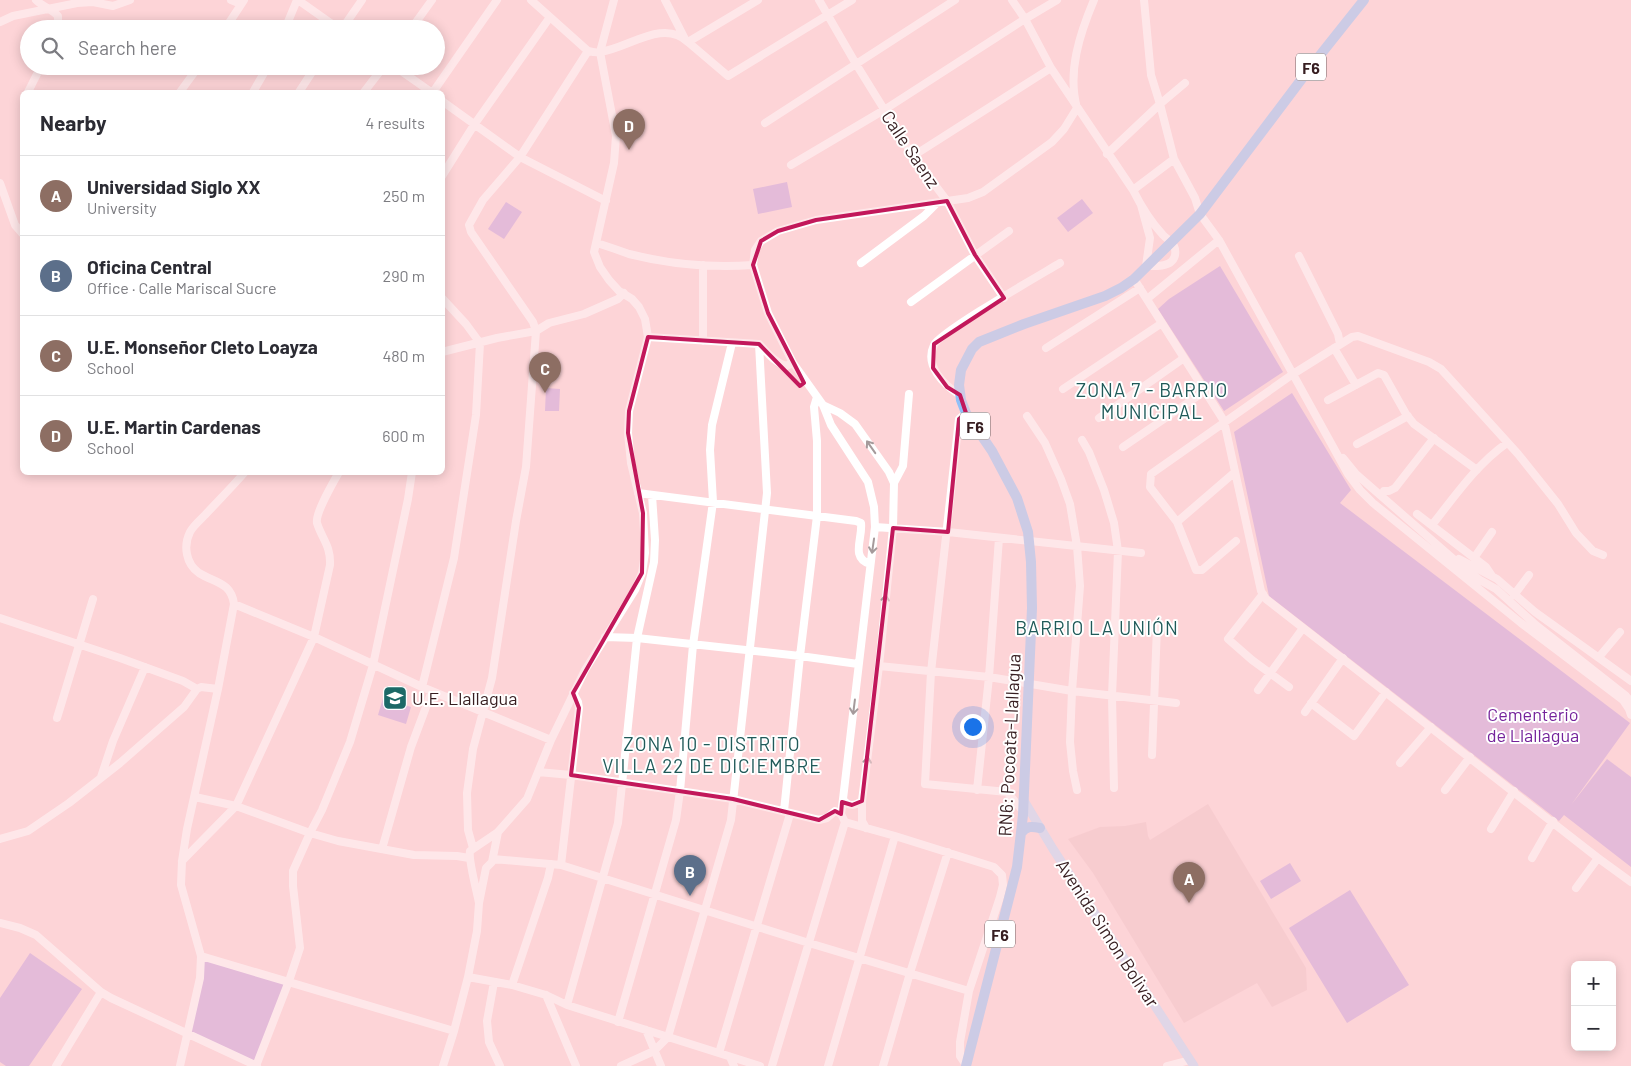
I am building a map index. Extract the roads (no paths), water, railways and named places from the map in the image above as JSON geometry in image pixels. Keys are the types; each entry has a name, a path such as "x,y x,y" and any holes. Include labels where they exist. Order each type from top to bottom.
{"highway":[{"name":"RN6: Pocoata-Llallagua","path":"966,1066 1013,885 1021,834 1032,608 1030,541 1017,498 992,452 966,412 960,395 961,370 972,349 979,342 1137,283 1150,255 1175,242 1200,214 1364,0"},
{"path":"1021,834 1031,826 1040,828"}],"main road":[{"name":"Avenida Simon Bolivar","path":"1023,799 1192,1063"}],"street":[{"path":"36,0 55,12 58,20"},
{"path":"0,22 13,16 77,3 111,3 130,0"},
{"path":"231,0 242,2 231,20"},
{"path":"289,20 298,0 327,20"},
{"path":"347,20 362,0"},
{"path":"418,20 432,0"},
{"path":"445,74 498,0"},
{"path":"531,0 588,51 600,52 660,32 675,34 686,40 728,76 852,0"},
{"path":"479,903 470,861 476,846 498,832 528,799 551,740 573,693 621,609 634,590 642,573 645,554 643,513 631,463 628,433 629,411 648,337 645,319 639,307 632,299 609,280 600,267 594,252 614,163 616,136 600,52 614,0"},
{"path":"665,0 686,40"},
{"path":"686,40 758,0"},
{"name":"Calle Saenz","path":"819,0 884,110 913,156 947,201 975,255 1004,298"},
{"path":"765,123 955,0"},
{"path":"1012,0 1025,19 1051,68 1133,190 1141,205 1163,235"},
{"path":"791,165 884,110 1057,0"},
{"path":"772,1066 845,822 841,814 875,527 874,507 868,482 830,425 824,405 793,363 768,313 753,266 755,250 762,241 778,231 816,220 968,198 983,192 1052,142 1064,129 1077,108 1073,93 1075,62 1087,17 1094,0"},
{"path":"1144,0 1151,74 1174,159 1195,198 1200,214 1219,240 1348,474 1360,490 1373,502 1520,623 1623,700 1631,715"},
{"path":"445,171 474,125 550,17"},
{"path":"476,846 468,830 467,793 473,749 494,669 526,467 536,331 527,314 471,232 469,225 482,200 520,157 588,51"},
{"path":"913,156 1051,68"},
{"path":"29,90 36,75"},
{"path":"181,90 192,75"},
{"path":"254,90 263,75"},
{"path":"299,90 310,75"},
{"path":"366,90 377,75"},
{"path":"407,75 429,90"},
{"path":"433,90 444,75"},
{"path":"1108,154 1160,104 1185,83"},
{"path":"445,103 520,157 606,201"},
{"path":"1133,190 1174,159"},
{"path":"0,183 15,225 20,231"},
{"path":"861,262 924,216 937,203"},
{"path":"1141,205 1150,238 1150,255 1157,262 1167,264 1175,256 1175,242 1170,236 1163,235 1153,240 1150,255"},
{"path":"911,302 1009,231"},
{"path":"1147,299 1219,240"},
{"path":"596,243 629,254 655,259 703,265 753,266"},
{"path":"1299,256 1338,334 1337,346 1356,385"},
{"path":"960,395 948,387 933,368 934,344 951,330 1060,263"},
{"path":"703,265 703,341"},
{"path":"1046,348 1137,283 1224,421 1263,594 1266,599 1631,882"},
{"path":"445,351 497,338 536,331 549,322 584,314 618,299 624,293"},
{"path":"422,687 454,558 476,415 480,343 445,301"},
{"path":"1063,389 1162,323"},
{"path":"1236,541 1202,570 1196,570 1177,522 1150,486 1151,474 1293,374 1352,337 1358,336 1429,362 1440,369 1507,443 1558,504 1576,533 1593,551 1603,556"},
{"path":"648,337 759,344 770,357 782,365 786,366 793,363"},
{"path":"618,1022 676,820 694,644 713,502 710,450 732,343"},
{"path":"621,1066 654,1051 668,1037 731,820 767,493 759,344"},
{"path":"1099,418 1184,358"},
{"path":"1328,400 1378,373 1384,375 1414,424 1477,470"},
{"path":"1123,447 1205,391"},
{"path":"894,483 903,466 909,394"},
{"path":"719,1053 787,813 800,656 817,516 817,441 814,407 817,397"},
{"path":"824,405 840,412 854,424 889,472 894,483 893,528 879,666 862,801 862,821 866,828"},
{"path":"966,412 959,419 931,672 925,784 1007,792 1023,811"},
{"path":"1027,416 1045,443 1061,479 1070,504 1077,546 1080,586 1070,742 1077,790"},
{"path":"1357,444 1408,416"},
{"path":"1384,491 1395,488 1434,438"},
{"path":"1082,440 1089,452 1104,490 1114,523 1118,551 1112,696 1114,788"},
{"path":"1432,525 1477,470 1493,453 1507,443"},
{"path":"1334,447 1356,474 1446,552 1480,580 1496,589 1537,626 1626,696 1631,702"},
{"path":"1177,522 1235,472"},
{"path":"180,1066 200,978 201,956 181,885 182,861 234,604 233,595 227,587 198,572 187,559 186,544 190,531 242,475"},
{"path":"182,861 236,806 314,637 331,555 317,522 320,510 338,475"},
{"path":"0,922 20,928 36,936 101,992 256,1066 300,948 293,871 343,762 373,665 412,475"},
{"path":"638,493 861,523 862,529 858,552 863,562 870,564"},
{"path":"567,1005 618,823 637,638 654,562 655,540 652,495"},
{"path":"1417,514 1486,567 1493,577"},
{"path":"875,527 948,532 1141,553"},
{"path":"1474,558 1492,532"},
{"path":"977,790 989,677 999,538"},
{"path":"1446,552 1493,577 1535,612 1631,681"},
{"path":"1514,594 1529,574"},
{"path":"1263,594 1228,638 1270,674 1289,687"},
{"path":"57,718 93,600"},
{"path":"234,604 314,637 422,687 551,740"},
{"path":"0,618 145,667 197,688 218,689"},
{"path":"1152,755 1157,627"},
{"path":"1258,690 1304,628"},
{"path":"1599,657 1620,632"},
{"path":"605,637 637,638 694,644 858,664"},
{"path":"1304,712 1343,658"},
{"path":"879,666 989,677 1029,682 1072,691 1176,703"},
{"path":"101,777 113,742 145,667"},
{"path":"0,839 28,831 41,823 101,777 184,707 197,688"},
{"path":"382,849 411,747 432,691"},
{"path":"1311,703 1354,736 1386,692"},
{"path":"561,865 579,708 573,693"},
{"path":"1400,763 1431,727"},
{"path":"1445,790 1470,757"},
{"path":"538,772 623,782 733,799 819,820 827,818 835,812 841,814"},
{"path":"1491,828 1514,791"},
{"path":"195,797 236,806 310,833 338,841 414,855 457,856 470,861 481,869 486,868"},
{"path":"843,799 846,803 852,805 862,801"},
{"path":"1532,858 1553,821"},
{"path":"845,822 994,867 1002,875 1003,885 1000,897 969,991 960,1042 960,1056 966,1066"},
{"path":"443,1066 468,977 486,868 492,862 498,832"},
{"path":"828,1066 895,836"},
{"path":"476,846 485,845 490,849 493,857"},
{"path":"883,1066 948,852"},
{"path":"493,857 561,865 969,991"},
{"path":"1576,888 1598,858"},
{"path":"512,984 551,864"},
{"path":"201,956 454,1031"},
{"path":"468,977 512,984 618,1022 760,1066"},
{"path":"494,982 486,1021 489,1042 500,1066"},
{"path":"56,1066 101,992"},
{"path":"546,995 576,1066"},
{"path":"646,1030 660,1066"},
{"path":"730,1057 734,1066"},
{"path":"1167,1066 1192,1063"}],"place":[{"name":"U.E. Martin Cardenas","path":"629,150"},
{"name":"U.E. Monseñor Cleto Loayza","path":"545,393"},
{"name":"U.E. Llallagua","path":"395,698"},
{"name":"Oficina Central","path":"690,896"},
{"name":"Universidad Siglo XX","path":"1189,903"}],"district":[{"name":"ZONA 7 - BARRIO MUNICIPAL","path":"1152,400"},
{"name":"BARRIO LA UNIÓN","path":"1097,627"},
{"name":"ZONA 10 - DISTRITO VILLA 22 DE DICIEMBRE","path":"712,754"}],"park label":[{"name":"Cementerio de Llallagua","path":"1533,724"}]}
